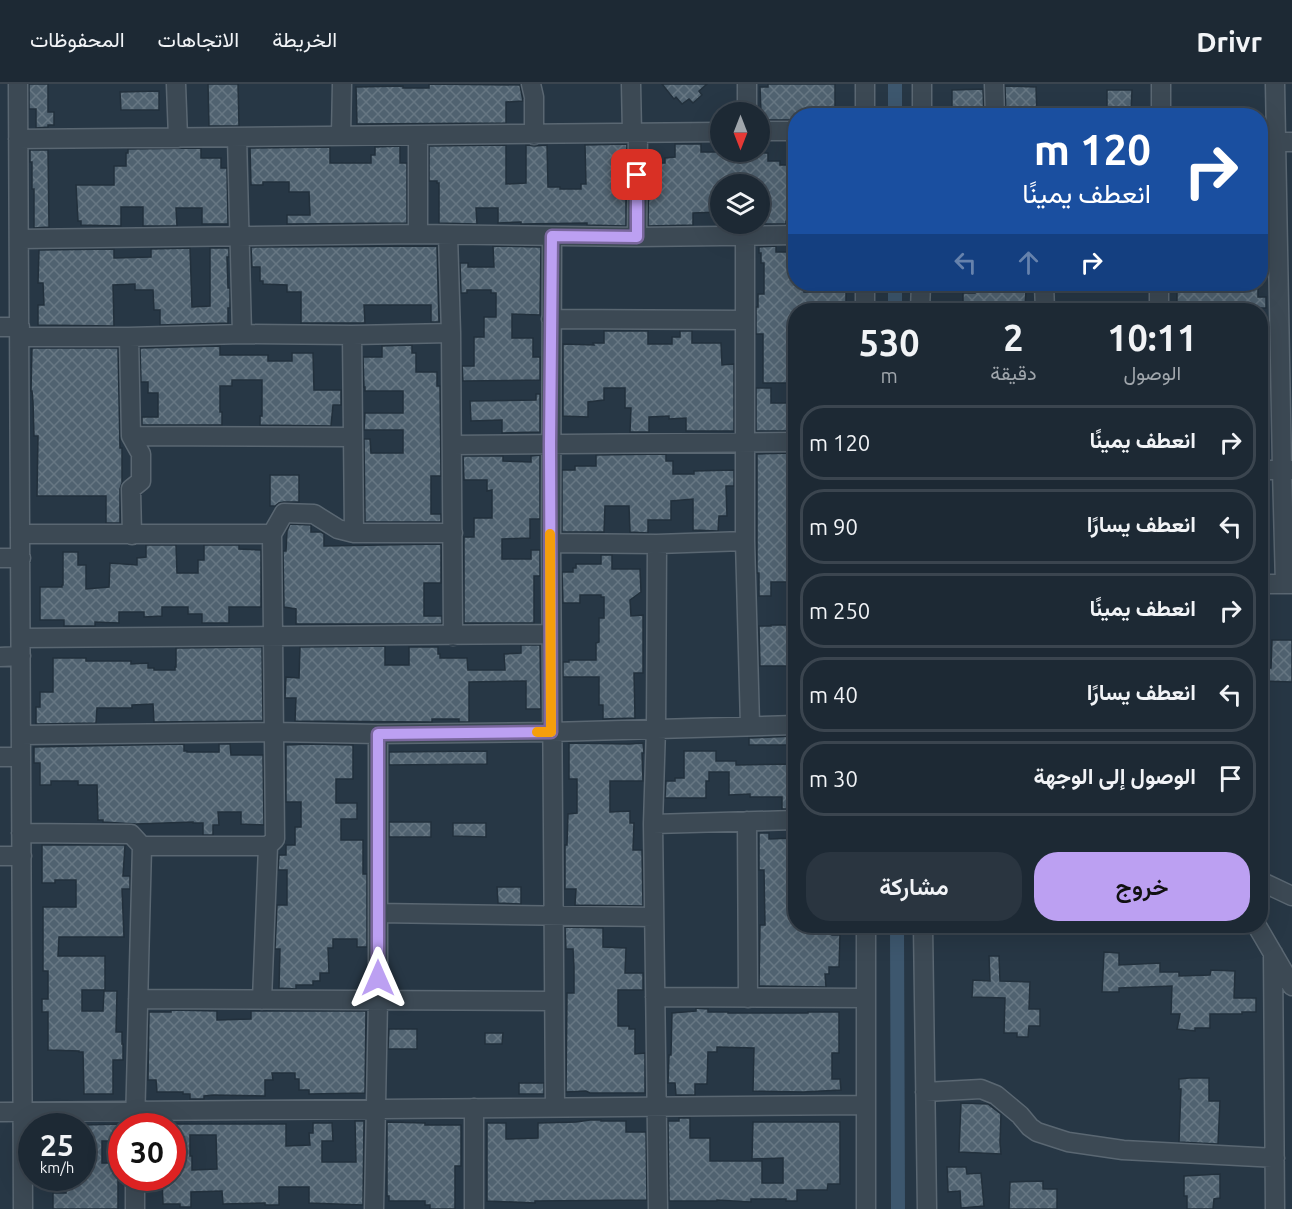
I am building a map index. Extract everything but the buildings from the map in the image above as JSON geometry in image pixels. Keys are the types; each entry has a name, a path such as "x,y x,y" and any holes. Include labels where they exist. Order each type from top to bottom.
{"street":[{"path":"18,84 23,1209"},
{"path":"177,84 178,138"},
{"path":"341,135 342,84"},
{"path":"531,84 534,97 534,135"},
{"path":"631,84 635,133 637,237"},
{"path":"747,84 747,102"},
{"path":"865,84 865,108"},
{"path":"922,84 922,108"},
{"path":"994,84 994,108"},
{"path":"1161,84 1161,108"},
{"path":"1268,584 1289,584 1286,385 1269,257 1276,142 1275,84"},
{"path":"770,131 788,131"},
{"path":"18,139 710,132"},
{"path":"418,136 418,234"},
{"path":"237,137 242,334"},
{"path":"20,239 418,234 637,237 788,235"},
{"path":"448,235 453,636"},
{"path":"745,235 745,541 750,725"},
{"path":"552,236 550,543 555,1107"},
{"path":"551,320 745,320"},
{"path":"0,327 20,332 129,337 451,333"},
{"path":"352,335 354,533"},
{"path":"129,337 131,436 141,454 141,481 131,489 132,535"},
{"path":"131,436 353,437"},
{"path":"452,445 788,442"},
{"path":"1268,470 1287,470"},
{"path":"262,999 268,846 275,839 272,534 284,513 314,514 338,529 354,533 453,533"},
{"path":"20,534 272,534"},
{"path":"550,543 657,544 745,541"},
{"path":"657,544 653,824 658,1209"},
{"path":"0,558 21,558"},
{"path":"21,638 551,634"},
{"path":"0,657 21,656"},
{"path":"21,735 551,732 788,724"},
{"path":"374,1209 378,1000 378,734"},
{"path":"0,757 21,757"},
{"path":"653,824 788,820"},
{"path":"747,821 748,998"},
{"path":"21,833 130,834 142,846 268,846"},
{"path":"135,1113 142,846"},
{"path":"0,856 22,856"},
{"path":"1268,885 1292,896"},
{"path":"378,914 654,917"},
{"path":"866,933 866,1209"},
{"path":"926,933 927,1209"},
{"path":"1261,933 1292,986"},
{"path":"1273,953 1275,1209"},
{"path":"655,997 866,998"},
{"path":"138,999 554,1001"},
{"path":"925,1092 981,1089 996,1095 1037,1132 1068,1142 1123,1150 1275,1158"},
{"path":"186,1116 376,1109 866,1105"},
{"path":"474,1108 474,1209"},
{"path":"0,1112 23,1111 108,1116"},
{"path":"135,1191 135,1209"}],"waterway":[{"path":"895,84 895,108"},
{"path":"895,291 895,303"},
{"path":"897,933 898,1209"}],"slow traffic":[{"path":"537,732 551,732 550,534"}],"route":[{"path":"378,978 378,734 551,732 552,236 637,237 637,175"}]}
